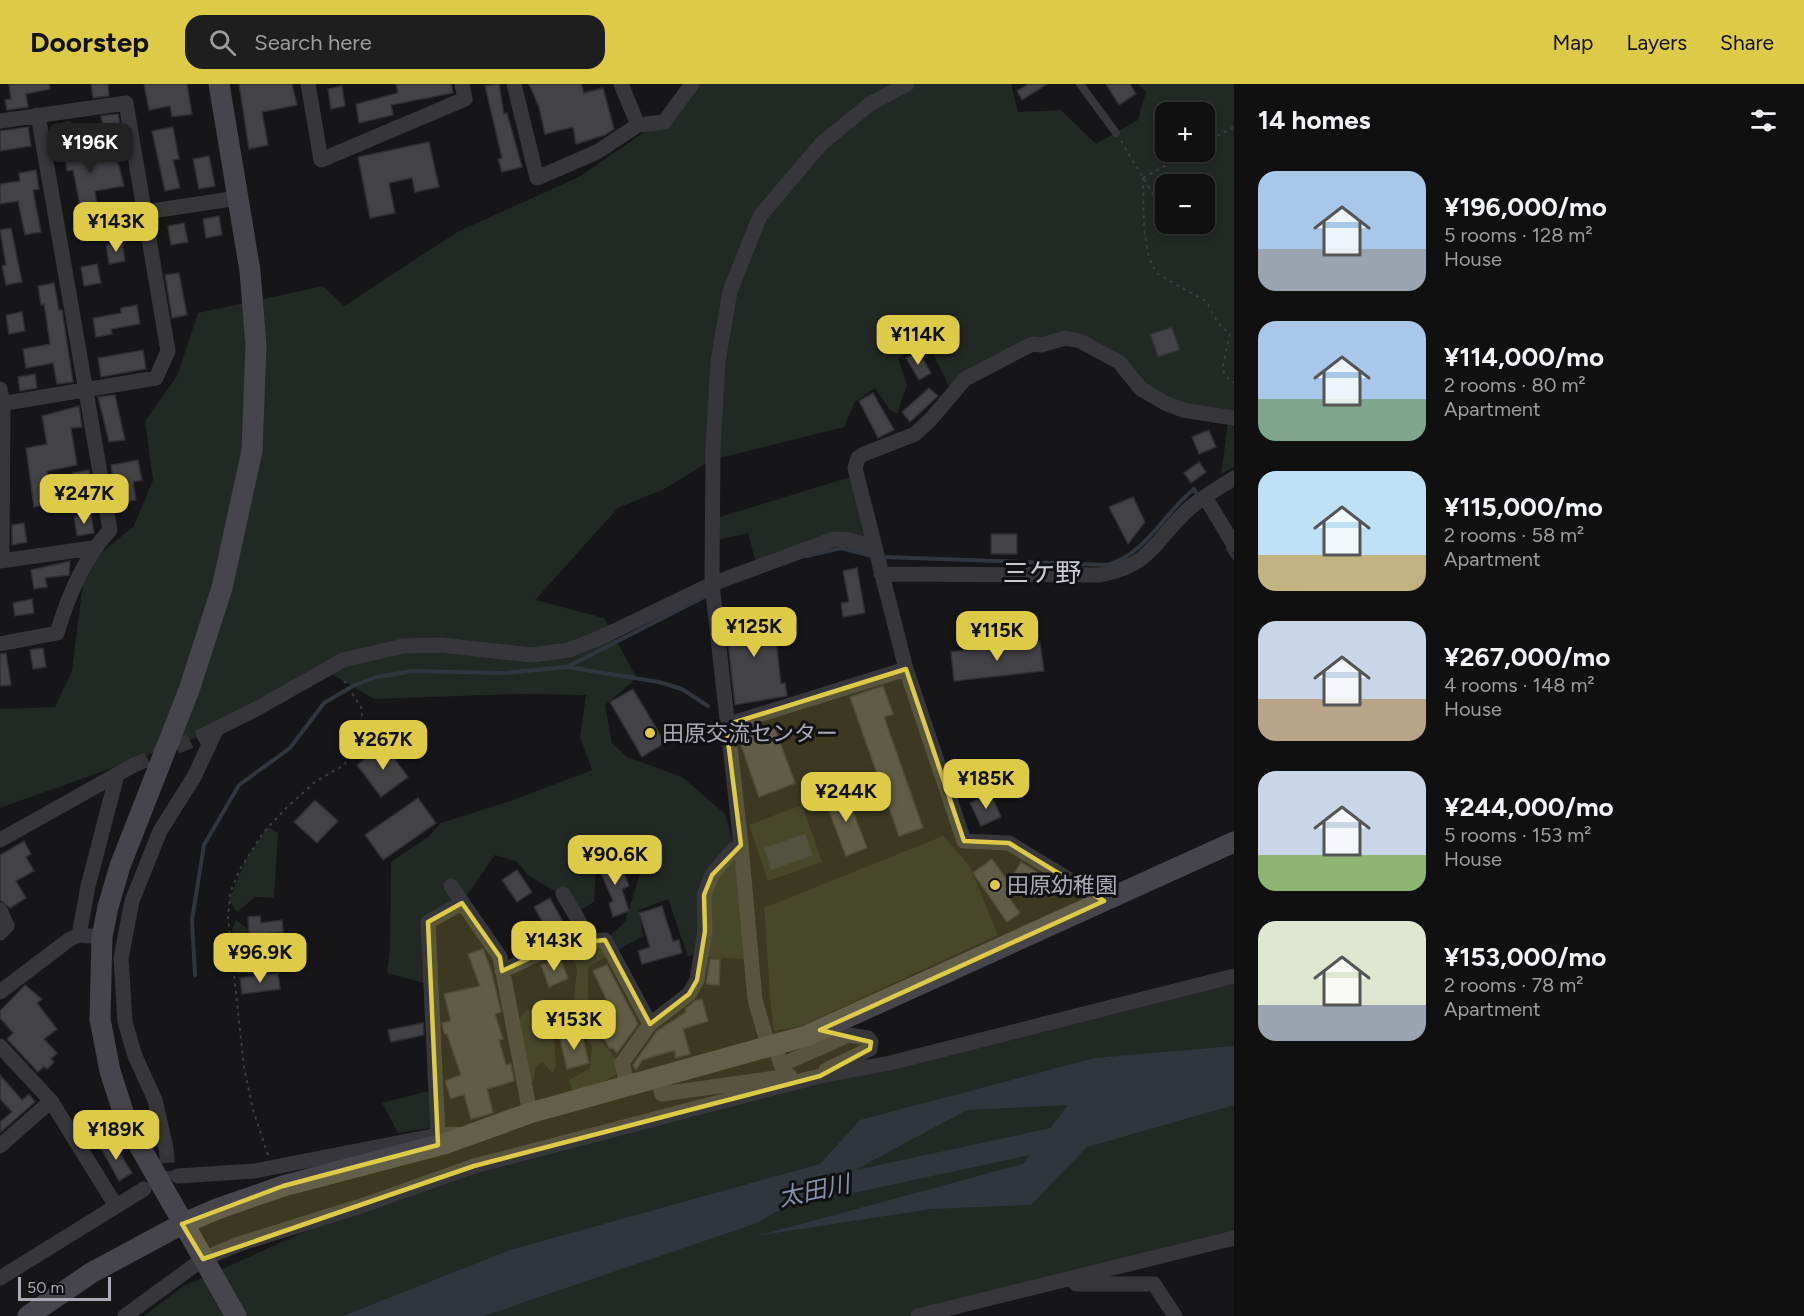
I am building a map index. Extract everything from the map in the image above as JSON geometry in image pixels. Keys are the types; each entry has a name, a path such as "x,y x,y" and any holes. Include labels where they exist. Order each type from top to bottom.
{"street":[{"path":"219,84 249,271 256,346 252,452 222,588 189,690 120,866 102,937 100,1019 110,1071 127,1124 236,1316"},
{"path":"308,84 321,160 465,99 462,84"},
{"path":"514,84 537,178 597,152 638,125 664,122 692,84"},
{"path":"621,84 638,125"},
{"path":"657,1078 662,1094 801,1075 820,1076 828,1068 870,1049 871,1042 868,1038 849,1035 782,1065 772,1047 755,1000 741,845 712,584 713,447 718,362 730,291 760,216 822,143 870,104 907,84"},
{"path":"0,121 126,103 168,351 156,378 88,392 1,399 1,560 93,548"},
{"path":"0,644 57,633 65,607 93,548 110,530 88,392 38,115"},
{"path":"145,212 238,198"},
{"path":"1104,902 1009,843 981,844 964,841 906,669 855,468 858,458 915,434 931,420 965,379 1032,344 1041,345 1066,338 1080,341 1119,362 1142,389 1165,404 1183,410 1234,418"},
{"path":"881,574 1100,575 1120,571 1136,565 1190,508 1234,478"},
{"path":"1205,497 1234,545"},
{"path":"166,1148 155,1100 135,1056 125,1022 121,958 132,901 160,831 194,777 210,732 285,694 334,664 365,654 403,646 440,645 532,655 569,650 604,636 712,584 834,539 849,540 875,548"},
{"path":"726,725 906,669"},
{"path":"0,840 134,765"},
{"path":"79,935 88,886 117,775"},
{"path":"28,1316 91,1273 182,1224 282,1186 468,1135 530,1113 806,1036 1234,842"},
{"path":"628,1086 622,1063 650,1024 689,994 697,980 705,931 704,896 712,875 730,852 741,845"},
{"path":"451,886 500,957 530,1113"},
{"path":"563,894 585,942 605,940 650,1024"},
{"path":"438,1135 428,922 462,903"},
{"path":"0,910 7,926 0,933"},
{"path":"502,971 582,933"},
{"path":"0,992 70,939 79,935 102,937"},
{"path":"125,1316 208,1268 239,1244 364,1205 474,1166 820,1076 890,1063 1234,976"},
{"path":"0,1046 51,1101 116,1206"},
{"path":"0,1146 51,1101"},
{"path":"178,1176 272,1168 438,1135 468,1135"},
{"path":"0,1278 144,1189"},
{"path":"918,1316 1234,1238"},
{"path":"1049,1284 1155,1284 1175,1316"}],"lane":[{"path":"1080,84 1116,133"}],"path":[{"path":"1215,137 1234,127"},
{"path":"1116,133 1155,201"},
{"path":"1143,178 1172,162"},
{"path":"1143,178 1144,220 1151,267 1158,274 1207,302 1217,322 1230,334 1223,365 1224,374 1234,383"},
{"path":"272,1168 253,1110 244,1067 228,919 230,893 258,838 315,782 344,765 361,735 362,709 334,664"}],"highlighted area":[{"path":"906,669 964,841 1009,843 1104,901 820,1030 871,1042 870,1049 820,1076 474,1166 203,1259 182,1224 283,1186 438,1145 428,922 462,903 500,957 502,971 582,933 585,942 605,940 650,1024 689,994 697,980 705,931 704,895 712,875 741,845 726,725"}],"shaded area":[{"path":"696,84 1011,84 1018,112 1061,110 1096,144 1138,120 1146,92 1138,84 1234,84 1234,467 1221,474 1229,416 1172,406 1098,345 1032,344 952,393 927,341 898,358 907,385 897,414 889,409 875,388 855,402 844,427 712,460 664,489 618,508 535,600 604,618 637,678 605,705 612,743 627,757 682,777 725,814 733,841 713,878 735,857 747,959 700,957 700,951 688,957 668,899 639,910 643,936 588,967 588,1008 578,1007 574,1001 577,970 570,942 605,940 625,922 639,877 653,845 629,843 596,866 594,902 574,914 561,895 528,875 516,861 495,855 460,905 428,922 424,983 387,973 390,949 391,862 428,837 441,823 513,800 592,770 580,737 586,695 521,694 374,699 325,670 204,735 0,808 0,709 55,707 72,671 85,566 134,526 153,480 145,421 177,376 198,313 323,286 344,306 459,231 579,177 669,115"},
{"path":"857,475 869,547 839,539 757,567 748,533 713,541 713,519"},
{"path":"802,805 822,862 768,881 749,825"},
{"path":"268,827 278,833 274,898 255,897 237,912 229,900 246,859"},
{"path":"943,836 969,865 998,935 801,1026 774,1031 764,908"},
{"path":"236,920 248,929 247,953 266,951 265,937 278,940 283,959 278,970 238,974 232,929"},
{"path":"1234,979 1234,1238 914,1316 144,1316 182,1287 364,1205 541,1147"},
{"path":"535,1009 542,1034 573,1024 588,1024 611,1053 621,1071 575,1100 569,1080 590,1068 592,1046 581,1030 554,1038 556,1066 553,1073 542,1062 536,1067 533,1082 524,1083 514,1024 526,1011"},
{"path":"429,1091 430,1128 398,1133 382,1103"}],"water":[{"path":"805,834 813,855 771,870 764,848"},
{"path":"1234,1046 1234,1105 1087,1147 1031,1205 931,1209 756,1236 1023,1164 1068,1105 967,1110 754,1224 484,1316 343,1316 510,1250 820,1164 860,1120 1095,1058"}],"building":[{"path":"9,84 49,84 50,89 26,94 28,107 7,110 5,100 11,99"},
{"path":"91,84 108,84 109,96 93,98"},
{"path":"144,84 187,84 192,114 172,117 170,106 149,110"},
{"path":"239,84 292,84 297,105 262,112 268,145 249,149"},
{"path":"396,84 451,84 453,93 391,105 393,115 359,123 356,104 398,93"},
{"path":"499,84 504,114 507,113 522,167 502,172 498,159 502,158 485,86"},
{"path":"529,84 581,84 584,93 603,88 614,129 605,135 576,144 573,127 545,134 539,107"},
{"path":"1028,84 1047,84 1022,100 1017,91"},
{"path":"1106,84 1130,84 1136,94 1119,105"},
{"path":"342,86 345,106 331,109 328,89"},
{"path":"118,114 121,130 104,133 101,116"},
{"path":"70,122 74,150 97,146 96,140 112,138 124,186 95,191 98,214 93,215 97,238 81,241 78,222 83,221 73,170 67,171 62,143 56,144 53,125"},
{"path":"28,127 31,146 0,151 0,131"},
{"path":"173,127 179,159 173,160 180,188 165,191 152,131"},
{"path":"429,142 439,187 415,192 412,178 389,183 395,213 370,218 358,157"},
{"path":"209,156 215,186 199,189 193,159"},
{"path":"36,170 39,189 33,190 41,232 25,235 18,201 0,204 0,184 20,181 19,173"},
{"path":"130,209 133,228 117,231 113,212"},
{"path":"219,216 222,235 206,238 203,219"},
{"path":"184,223 188,242 171,245 168,226"},
{"path":"11,228 22,282 6,285 2,266 6,265 0,230"},
{"path":"122,242 125,261 109,264 106,245"},
{"path":"97,264 101,283 84,286 81,267"},
{"path":"179,273 187,315 172,318 165,275"},
{"path":"54,283 59,310 62,310 73,382 57,384 53,363 26,368 23,349 50,344 44,304 41,305 38,286"},
{"path":"137,305 140,324 111,329 112,334 96,337 93,318 121,313 121,308"},
{"path":"22,312 25,331 9,334 6,315"},
{"path":"1172,327 1180,350 1158,357 1150,334"},
{"path":"143,350 146,369 101,377 98,358"},
{"path":"918,351 931,373 919,380 906,358"},
{"path":"35,374 37,388 20,391 18,377"},
{"path":"929,388 938,396 910,422 902,412"},
{"path":"873,393 894,430 878,438 859,401"},
{"path":"115,395 125,440 109,442 98,397"},
{"path":"79,406 82,427 71,428 77,465 47,471 50,504 34,507 26,448 47,444 42,416"},
{"path":"1209,430 1216,447 1199,454 1192,437"},
{"path":"138,460 142,480 133,482 136,500 117,503 111,465"},
{"path":"1199,462 1206,472 1191,483 1184,473"},
{"path":"89,470 92,489 76,492 73,473"},
{"path":"1133,497 1145,522 1128,544 1109,507"},
{"path":"91,514 94,533 77,536 74,517"},
{"path":"24,523 27,542 12,545 12,525"},
{"path":"991,534 1017,534 1017,554 991,554"},
{"path":"70,561 69,575 45,578 47,587 34,589 31,570"},
{"path":"857,568 865,613 843,617 841,603 849,602 843,571"},
{"path":"32,599 34,613 15,616 13,603"},
{"path":"773,611 781,684 785,683 787,696 735,705 725,616"},
{"path":"1040,642 1044,671 954,681 951,652"},
{"path":"43,648 46,667 33,669 30,650"},
{"path":"6,653 11,685 0,686 0,654"},
{"path":"883,686 893,714 884,717 923,828 899,836 850,697"},
{"path":"633,689 665,743 642,757 610,702"},
{"path":"774,726 795,783 759,797 739,739"},
{"path":"384,744 408,777 381,797 357,765"},
{"path":"845,790 867,848 846,856 824,798"},
{"path":"991,794 1001,817 981,826 970,803"},
{"path":"418,798 436,823 383,860 365,835"},
{"path":"315,800 338,821 317,843 294,822"},
{"path":"24,841 31,854 26,857 34,871 16,881 26,898 10,908 0,900 0,855"},
{"path":"618,858 629,886 622,889 629,911 613,917 609,903 613,901 598,866"},
{"path":"992,859 1009,883 1021,862 1054,882 1048,893 1025,879 1005,892 1020,913 1007,922 973,873"},
{"path":"517,870 532,892 517,902 502,880"},
{"path":"550,898 567,929 551,937 534,907"},
{"path":"662,906 673,941 679,940 682,953 642,964 638,951 650,947 639,913"},
{"path":"260,916 261,923 282,920 283,932 263,934 263,950 250,951 248,917"},
{"path":"483,949 491,970 501,1012 495,1014 503,1039 499,1040 506,1065 511,1064 514,1081 487,1089 493,1113 471,1119 464,1094 451,1099 445,1081 461,1075 443,1028 442,1023 451,1021 444,994 480,986 468,954"},
{"path":"560,958 568,978 549,987 541,965"},
{"path":"710,959 720,959 719,985 706,984"},
{"path":"607,965 638,1024 617,1053 612,1047 610,1049 598,1030 615,1018 593,971"},
{"path":"278,973 280,989 242,994 240,978"},
{"path":"25,985 42,999 37,1003 57,1029 44,1039 57,1053 51,1059 54,1062 47,1069 44,1066 38,1072 7,1039 13,1033 0,1018 0,1011"},
{"path":"702,999 708,1021 683,1029 690,1054 675,1058 675,1050 642,1060 636,1070 633,1065 657,1031 686,1012 685,1009 695,1001"},
{"path":"423,1023 424,1035 391,1042 388,1030"},
{"path":"581,1033 589,1063 567,1069 560,1039"},
{"path":"0,1075 22,1100 29,1094 35,1102 1,1132 0,1122 12,1112 0,1099"},
{"path":"113,1142 132,1173 119,1181 101,1148"}],"waterway":[{"path":"883,557 1107,565 1120,560 1143,543 1194,489 1199,498"},
{"path":"807,556 841,548 872,556"},
{"path":"1228,549 1234,558"},
{"path":"567,667 708,595"},
{"path":"195,975 192,920 204,845 239,785 290,748 324,703 353,686 376,677 413,671 504,673 567,667 659,682 682,689 708,706"},
{"name":"太田川","path":"788,1196 1070,1135"}],"tunnel":[{"path":"134,765 204,735"},
{"path":"166,1148 169,1180"}],"place":[{"name":"田原交流センター","path":"650,733"},
{"name":"田原幼稚園","path":"995,885"}],"district":[{"name":"三ケ野","path":"1042,573"}]}
